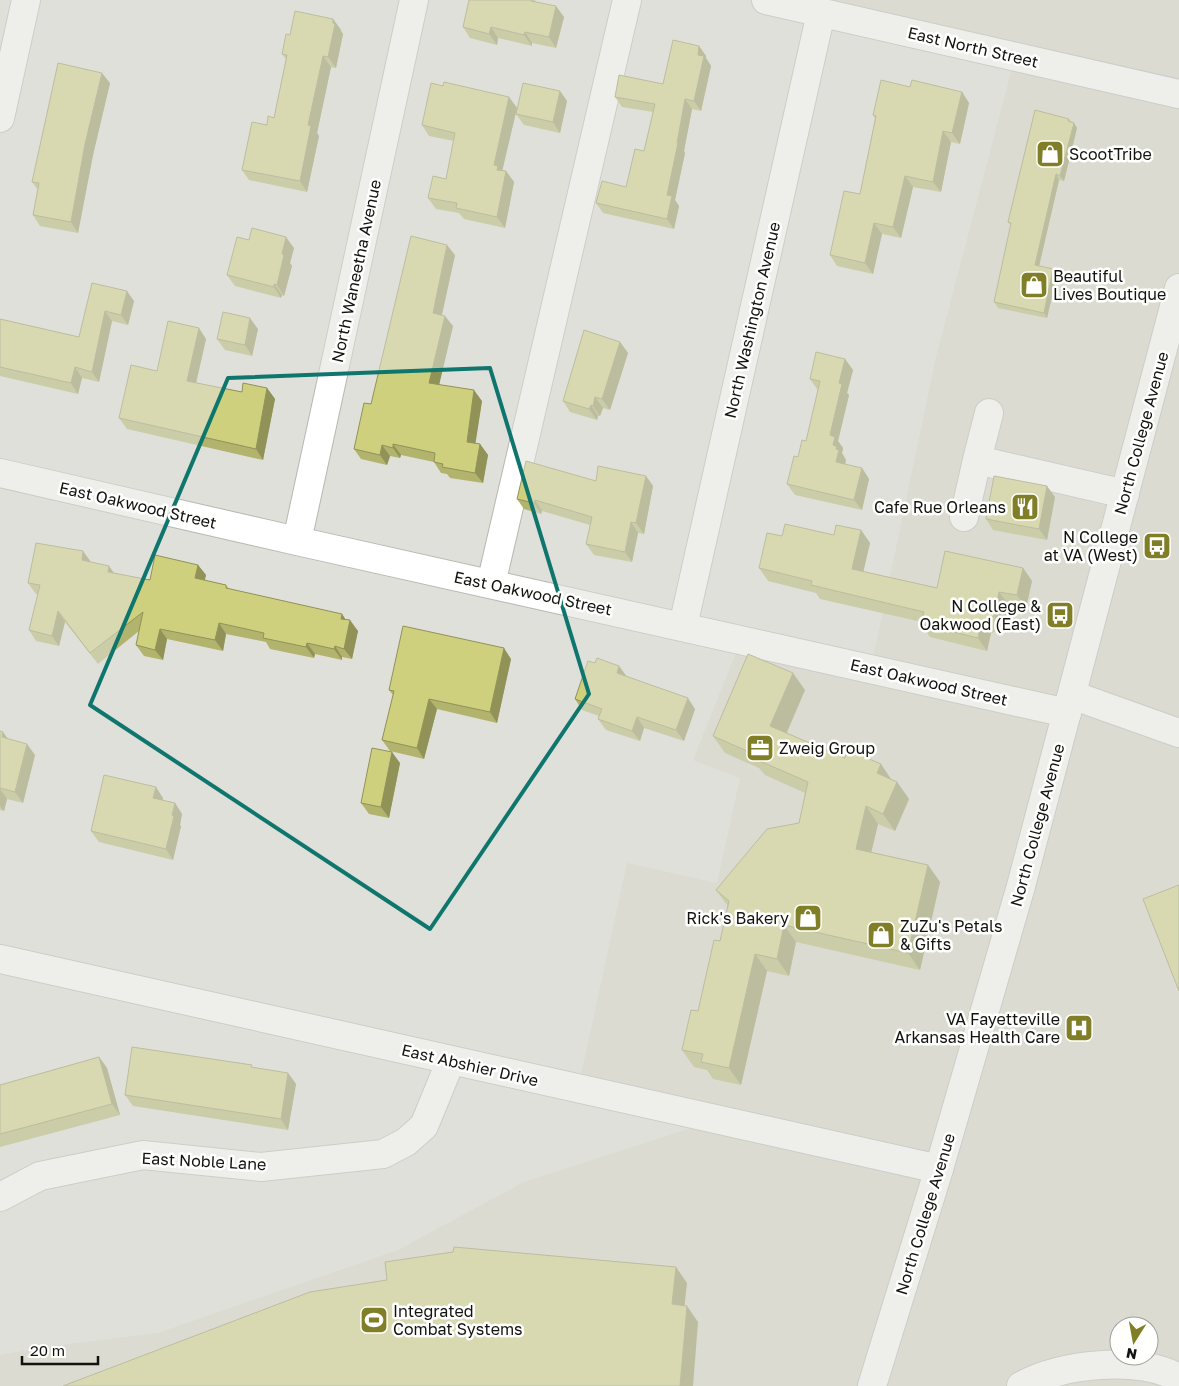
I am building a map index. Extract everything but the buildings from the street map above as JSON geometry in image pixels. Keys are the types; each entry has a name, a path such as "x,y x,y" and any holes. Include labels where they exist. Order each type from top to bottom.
{"street":[{"path":"0,118 26,0"},
{"name":"North Waneetha Avenue","path":"297,541 414,0"},
{"path":"491,584 627,0"},
{"name":"East North Street","path":"766,0 1179,94"},
{"name":"North Washington Avenue","path":"683,626 821,13"},
{"name":"North College Avenue","path":"872,1386 939,1169 1021,886 1179,288"},
{"path":"964,517 989,413"},
{"path":"977,460 1124,494"},
{"name":"East Oakwood Street","path":"0,473 683,626 1069,704 1179,733"},
{"name":"East Abshier Drive","path":"0,959 939,1169"},
{"name":"East Noble Lane","path":"0,1197 40,1176 144,1155 261,1166 384,1154 406,1142 424,1126 451,1060"},
{"path":"1021,1386 1034,1379 1074,1368 1127,1364 1169,1373 1179,1378"}],"highlighted area":[{"path":"490,368 589,694 430,929 90,705 228,378"}],"shaded area":[{"path":"775,0 1179,0 1179,1386 0,1386 0,1355 52,1346 158,1333 398,1250 524,1182 716,1120 578,1089 627,863 717,883 740,778 693,760 741,640 871,668 936,357 1015,57"}],"place":[{"name":"ScootTribe","path":"1050,154"},
{"name":"Beautiful Lives Boutique","path":"1034,285"},
{"name":"Cafe Rue Orleans","path":"1025,507"},
{"name":"N College at VA (West)","path":"1157,546"},
{"name":"N College & Oakwood (East)","path":"1060,615"},
{"name":"Zweig Group","path":"760,748"},
{"name":"Rick's Bakery","path":"808,918"},
{"name":"ZuZu's Petals & Gifts","path":"881,935"},
{"name":"VA Fayetteville Arkansas Health Care","path":"1079,1028"},
{"name":"Integrated Combat Systems","path":"374,1320"}]}
